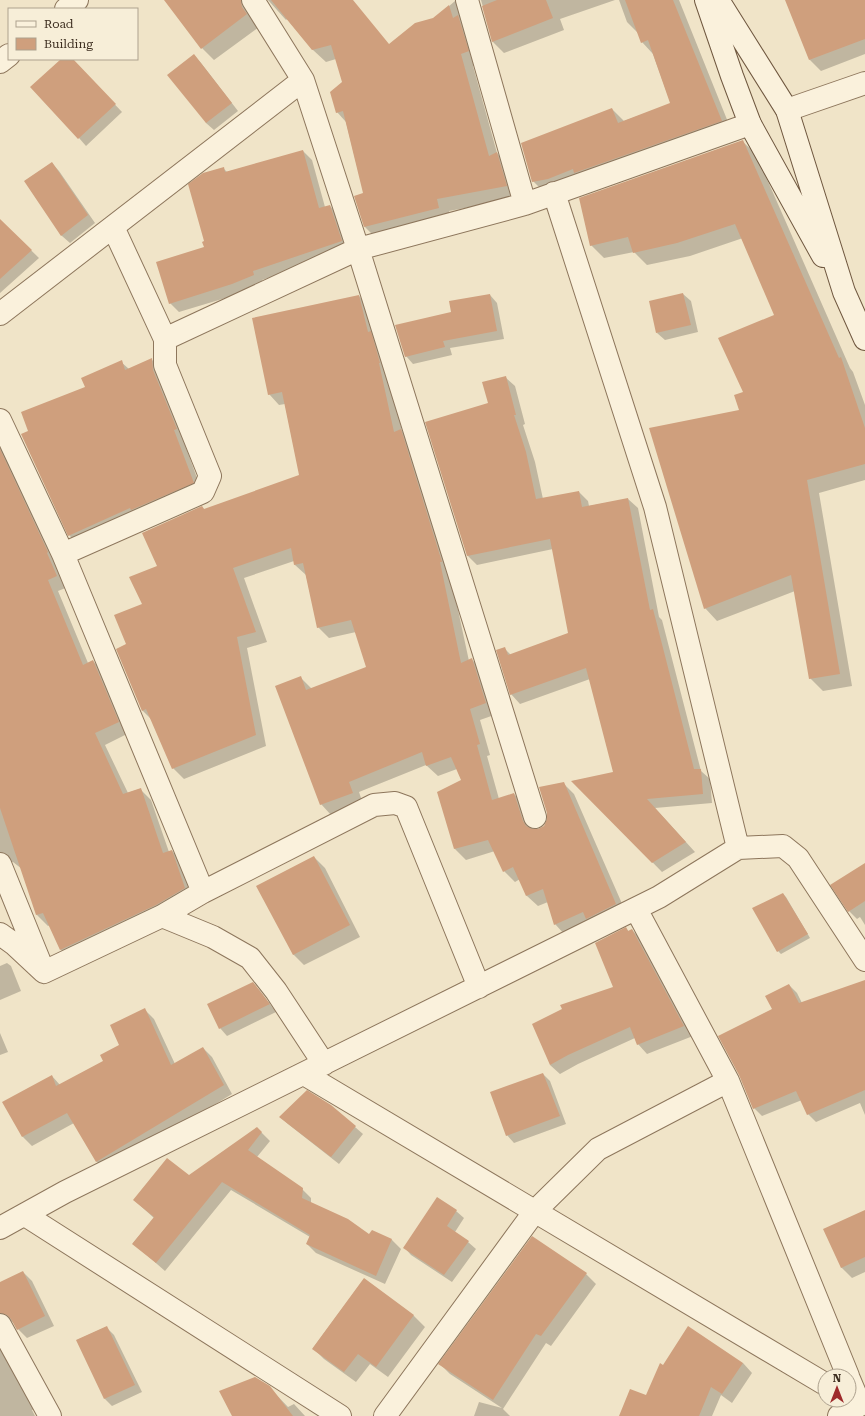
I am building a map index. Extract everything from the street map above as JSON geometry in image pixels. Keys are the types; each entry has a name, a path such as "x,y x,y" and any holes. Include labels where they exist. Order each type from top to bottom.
{"street":[{"path":"67,8 77,0"},
{"path":"252,0 303,80 358,249 535,817"},
{"path":"467,0 525,204"},
{"path":"706,0 750,124 806,227 844,292 865,339"},
{"path":"718,0 787,110 844,292"},
{"path":"0,62 8,56"},
{"path":"0,314 303,80"},
{"path":"787,110 865,83"},
{"path":"165,339 358,249 525,204 750,124"},
{"path":"554,193 655,507 738,848"},
{"path":"63,554 203,492 210,476 165,365 165,339 113,227"},
{"path":"0,420 63,554 203,892"},
{"path":"44,972 162,916 203,892 374,805 395,803 406,807 479,987"},
{"path":"0,1228 65,1192 636,909 659,897 738,848 783,846 798,858 865,960"},
{"path":"0,864 44,972"},
{"path":"636,909 728,1081 844,1368"},
{"path":"162,916 213,937 250,958 276,991 324,1064"},
{"path":"0,934 14,944 44,972"},
{"path":"304,1074 817,1379"},
{"path":"389,1415 535,1211 598,1149 728,1081"},
{"path":"25,1215 340,1416"},
{"path":"0,1325 50,1416"},
{"path":"839,1416 858,1401"}],"building":[{"path":"164,0 241,0 242,7 247,14 201,49"},
{"path":"271,0 353,0 389,44 415,23 433,18 449,5 453,18 458,15 469,51 461,54 489,156 497,152 507,186 437,199 439,208 364,227 354,196 363,193 343,111 336,113 330,92 342,82 331,45 312,50"},
{"path":"497,0 546,0 553,18 492,42 482,6"},
{"path":"625,0 673,0 722,121 574,173 573,169 548,179 532,182 521,143 612,108 618,123 670,103 648,40 641,43"},
{"path":"785,0 865,0 865,39 809,60"},
{"path":"194,54 232,103 206,123 167,75"},
{"path":"60,60 74,60 116,104 78,139 30,87"},
{"path":"743,140 839,358 841,357 865,428 865,464 807,480 840,674 809,679 791,575 704,609 649,428 739,410 734,395 743,392 718,338 774,315 735,224 677,243 633,253 628,237 590,246 579,198"},
{"path":"303,150 319,208 330,205 342,241 253,271 254,275 232,284 169,304 156,262 204,247 202,242 204,241 188,184 203,173 224,167 225,172"},
{"path":"52,162 88,215 61,236 24,181"},
{"path":"0,219 32,250 0,279"},
{"path":"683,293 691,325 656,333 649,301"},
{"path":"490,294 497,331 443,341 445,347 405,357 395,325 451,312 449,301"},
{"path":"359,295 368,332 371,331 380,363 394,432 401,429 442,562 440,562 461,663 472,658 486,703 470,709 480,744 477,745 492,800 514,793 526,826 532,829 538,829 544,826 547,819 547,813 539,787 564,782 616,904 586,919 583,912 554,925 543,889 526,896 513,867 503,872 488,840 454,849 437,792 461,780 451,757 426,766 422,752 349,782 353,793 320,805 275,686 301,676 306,690 366,667 351,620 317,628 303,563 294,565 291,548 233,568 256,632 237,637 256,735 172,769 146,709 142,711 116,649 126,644 114,615 142,604 129,577 157,566 142,533 202,506 204,509 299,475 282,392 268,395 252,318"},
{"path":"152,358 153,370 177,429 174,430 194,483 131,510 130,508 68,536 21,434 28,431 21,412 85,387 81,378 122,360 125,370"},
{"path":"506,376 516,415 514,415 526,452 536,499 579,491 582,507 628,498 650,610 653,609 694,769 701,769 703,794 647,799 686,842 652,863 571,781 613,772 586,668 510,695 496,650 505,647 508,655 568,633 550,539 467,556 425,422 488,403 482,382"},
{"path":"0,449 48,552 47,553 57,576 48,580 83,665 93,660 119,722 95,733 123,794 141,788 163,853 172,850 185,888 156,905 60,950 43,913 36,915 0,808"},
{"path":"314,856 350,925 293,955 256,886"},
{"path":"865,863 865,901 848,912 830,885"},
{"path":"783,893 808,934 777,952 752,908"},
{"path":"626,927 628,931 632,929 684,1026 637,1045 630,1027 568,1055 550,1065 532,1024 562,1009 560,1005 613,987 595,943"},
{"path":"865,980 865,1090 807,1115 796,1091 753,1109 739,1075 718,1036 772,1009 765,996 789,984 799,1003"},
{"path":"253,982 270,1004 219,1029 207,1004"},
{"path":"145,1008 171,1065 203,1047 224,1085 96,1162 67,1113 22,1137 2,1102 52,1075 56,1086 103,1061 100,1055 119,1045 110,1025"},
{"path":"543,1073 560,1116 506,1136 490,1092"},
{"path":"307,1090 331,1105 356,1126 331,1157 279,1117"},
{"path":"257,1127 262,1132 248,1150 303,1188 302,1198 348,1219 369,1234 372,1230 392,1239 376,1276 306,1244 310,1235 222,1182 156,1263 132,1244 154,1217 133,1200 167,1158 189,1175"},
{"path":"437,1197 457,1210 447,1226 469,1241 444,1275 403,1248"},
{"path":"865,1210 865,1257 841,1268 823,1229"},
{"path":"532,1236 587,1273 541,1336 536,1334 493,1400 438,1364"},
{"path":"23,1271 45,1316 17,1330 7,1315 0,1313 0,1282"},
{"path":"364,1278 414,1315 376,1367 358,1354 344,1372 312,1349"},
{"path":"107,1326 135,1385 104,1399 76,1340"},
{"path":"688,1326 743,1363 722,1394 711,1387 699,1416 619,1416 630,1389 646,1395 660,1363 663,1365"},
{"path":"255,1377 270,1386 293,1416 232,1416 219,1391"}]}
